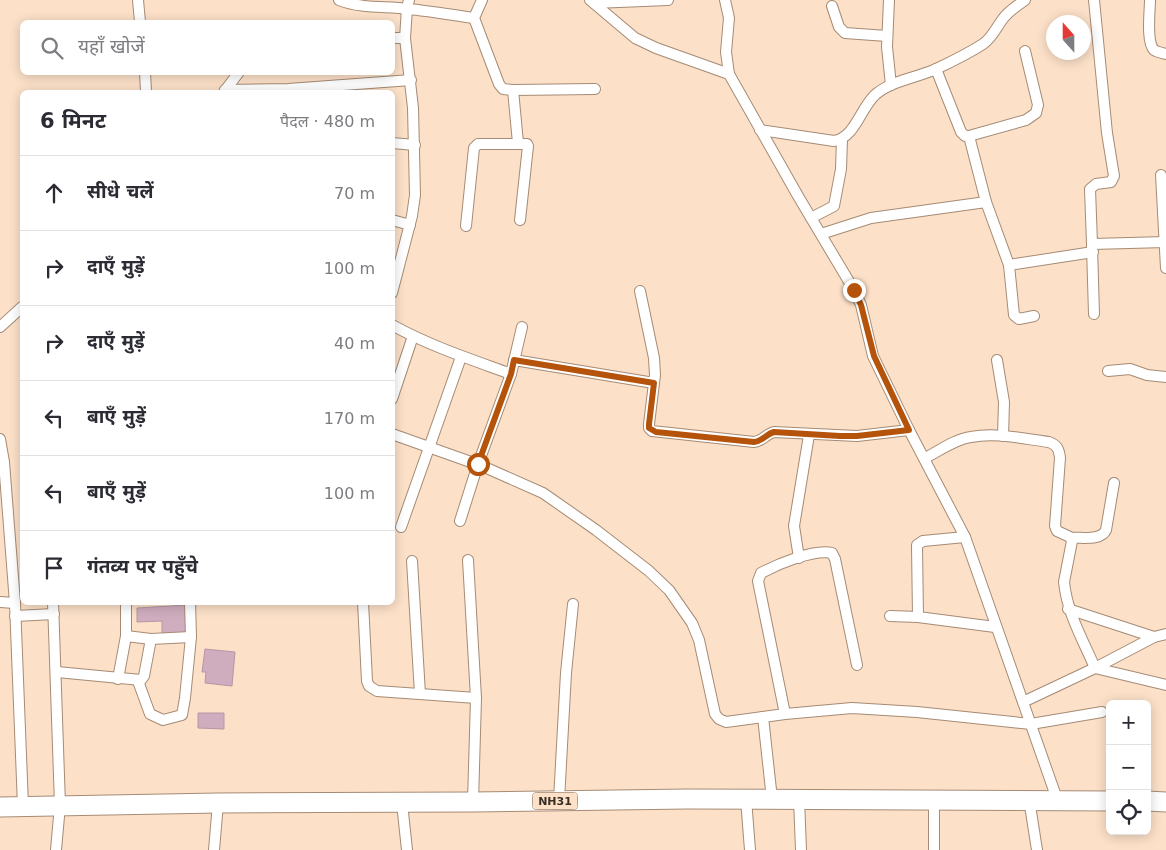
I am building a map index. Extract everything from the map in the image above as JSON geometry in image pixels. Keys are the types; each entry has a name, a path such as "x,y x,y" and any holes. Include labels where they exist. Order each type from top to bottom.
{"highway":[{"name":"NH31","path":"0,807 559,800 1106,800"},
{"path":"1151,802 1166,802"}],"street":[{"path":"138,0 140,20"},
{"path":"339,0 351,5 366,7 408,4 474,18"},
{"path":"482,0 474,18 499,84 503,89 595,88"},
{"path":"592,2 668,0"},
{"path":"725,0 729,18 726,52 728,74 861,305 874,356 909,430 965,537 1056,799"},
{"path":"889,0 887,36 891,84"},
{"path":"760,130 827,140 842,139 848,134 866,105 876,94 891,84 936,69 984,43 1007,14 1025,0"},
{"path":"1094,0 1107,133 1114,176 1111,182 1096,184 1090,188 1094,314"},
{"path":"1150,0 1149,34 1152,46 1155,51 1166,54"},
{"path":"592,2 636,38 656,48 728,74"},
{"path":"395,282 410,225 415,196 415,145 411,80 405,38 408,4"},
{"path":"832,6 839,27 845,33 887,36"},
{"path":"395,38 405,38"},
{"path":"936,69 961,132 965,136 969,136 1026,120 1036,113 1038,105 1025,51"},
{"path":"145,75 146,90"},
{"path":"226,90 237,75"},
{"path":"256,90 411,80"},
{"path":"513,90 518,143"},
{"path":"969,136 986,202 1009,265 1014,315 1019,319 1034,316"},
{"path":"811,218 834,206 841,169 842,139"},
{"path":"395,143 415,145"},
{"path":"466,226 476,146 478,144 527,144 529,148 520,220"},
{"path":"1161,175 1166,268"},
{"path":"821,234 871,218 986,202"},
{"path":"395,221 410,225"},
{"path":"1009,265 1092,248 1165,242"},
{"path":"640,291 654,358 654,383 649,428 656,432 754,442 774,432 857,436 909,430"},
{"path":"0,327 20,309"},
{"path":"395,327 461,357 511,374"},
{"path":"460,521 478,464 511,374 522,327"},
{"path":"395,390 412,336"},
{"path":"401,527 461,357"},
{"path":"514,360 654,383"},
{"path":"997,360 1004,402 1003,436"},
{"path":"1108,371 1130,369 1148,375 1166,377"},
{"path":"799,558 794,526 809,434"},
{"path":"395,435 478,464 543,493 650,570 669,590 692,623 699,640 715,714 719,719 726,722 852,708 918,712 1031,724 1102,712"},
{"path":"925,458 971,436 1003,436 1056,444 1060,458 1055,526 1057,531 1071,538 1098,537 1104,534 1114,483"},
{"path":"0,439 4,462 15,603 23,806"},
{"path":"918,617 917,544 924,541 965,537"},
{"path":"1071,538 1064,582 1068,609 1095,668"},
{"path":"786,714 758,577 766,570 817,553 832,553 835,559 857,665"},
{"path":"468,560 476,698 473,802"},
{"path":"412,561 420,694"},
{"path":"0,602 15,603"},
{"path":"559,800 566,673 573,604"},
{"path":"54,605 60,805 56,850"},
{"path":"118,678 126,636 126,605"},
{"path":"138,681 150,714 163,720 182,715 192,637 190,605"},
{"path":"363,605 367,681 369,686 377,691 476,698"},
{"path":"1068,609 1154,637"},
{"path":"15,616 54,614"},
{"path":"890,616 918,617 996,627"},
{"path":"1023,702 1095,668 1154,637 1166,634"},
{"path":"126,636 151,639 192,637"},
{"path":"57,672 141,680 144,676 151,639"},
{"path":"1095,668 1166,686"},
{"path":"763,718 772,799"},
{"path":"799,799 801,850"},
{"path":"934,799 934,850"},
{"path":"1029,799 1036,850"},
{"path":"746,800 750,850"},
{"path":"214,850 218,803"},
{"path":"402,803 407,850"}],"building":[{"path":"187,605 189,636 162,637 162,621 137,622 137,608"},
{"path":"205,649 235,652 232,686 205,683 206,672 202,672"},
{"path":"198,713 224,713 224,729 198,728"}],"route":[{"path":"478,464 511,374 514,360 654,383 649,428 656,432 757,442 774,432 857,436 909,430 874,356 861,305 854,290"}]}
